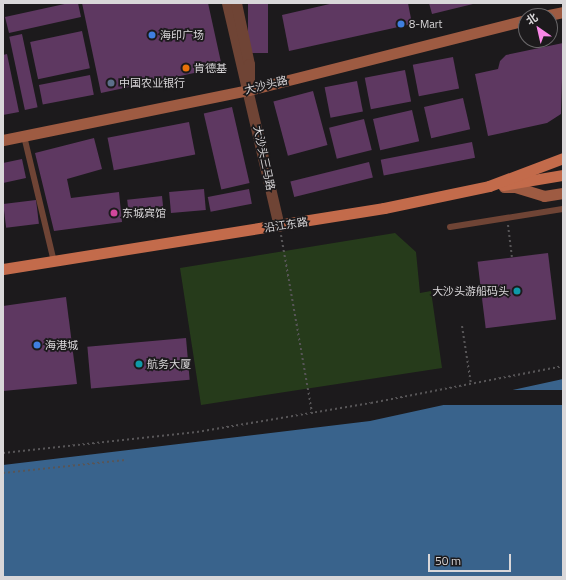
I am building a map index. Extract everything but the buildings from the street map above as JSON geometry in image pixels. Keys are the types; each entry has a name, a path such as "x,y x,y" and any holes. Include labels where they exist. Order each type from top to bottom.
{"main road":[{"name":"大沙头路","path":"3,140 249,90 518,22"},
{"name":"沿江东路","path":"3,269 279,226 489,186 563,158"},
{"path":"489,186 561,176"},
{"path":"489,186 515,187 544,196 563,193"}],"street":[{"name":"大沙头三马路","path":"227,3 249,90 279,226"},
{"name":"大沙头三马路","path":"236,3 249,64 249,90"}],"lane":[{"path":"24,136 54,262"},
{"path":"450,227 563,209"}],"path":[{"path":"507,218 512,257"},
{"path":"279,226 312,413"},
{"path":"462,326 471,384"},
{"path":"3,453 197,432 312,413 563,366"},
{"path":"3,473 125,460"}],"green space":[{"path":"395,233 416,252 420,293 431,291 442,368 201,405 180,268"}],"water":[{"path":"563,379 563,577 3,577 3,465 370,421"}],"pier":[{"path":"345,390 563,390 563,405 345,405"}],"place":[{"name":"8-Mart","path":"401,24"},
{"name":"海印广场","path":"152,35"},
{"name":"肯德基","path":"186,68"},
{"name":"中国农业银行","path":"111,83"},
{"name":"东城宾馆","path":"114,213"},
{"name":"大沙头游船码头","path":"517,291"},
{"name":"海港城","path":"37,345"},
{"name":"航务大厦","path":"139,364"}]}
